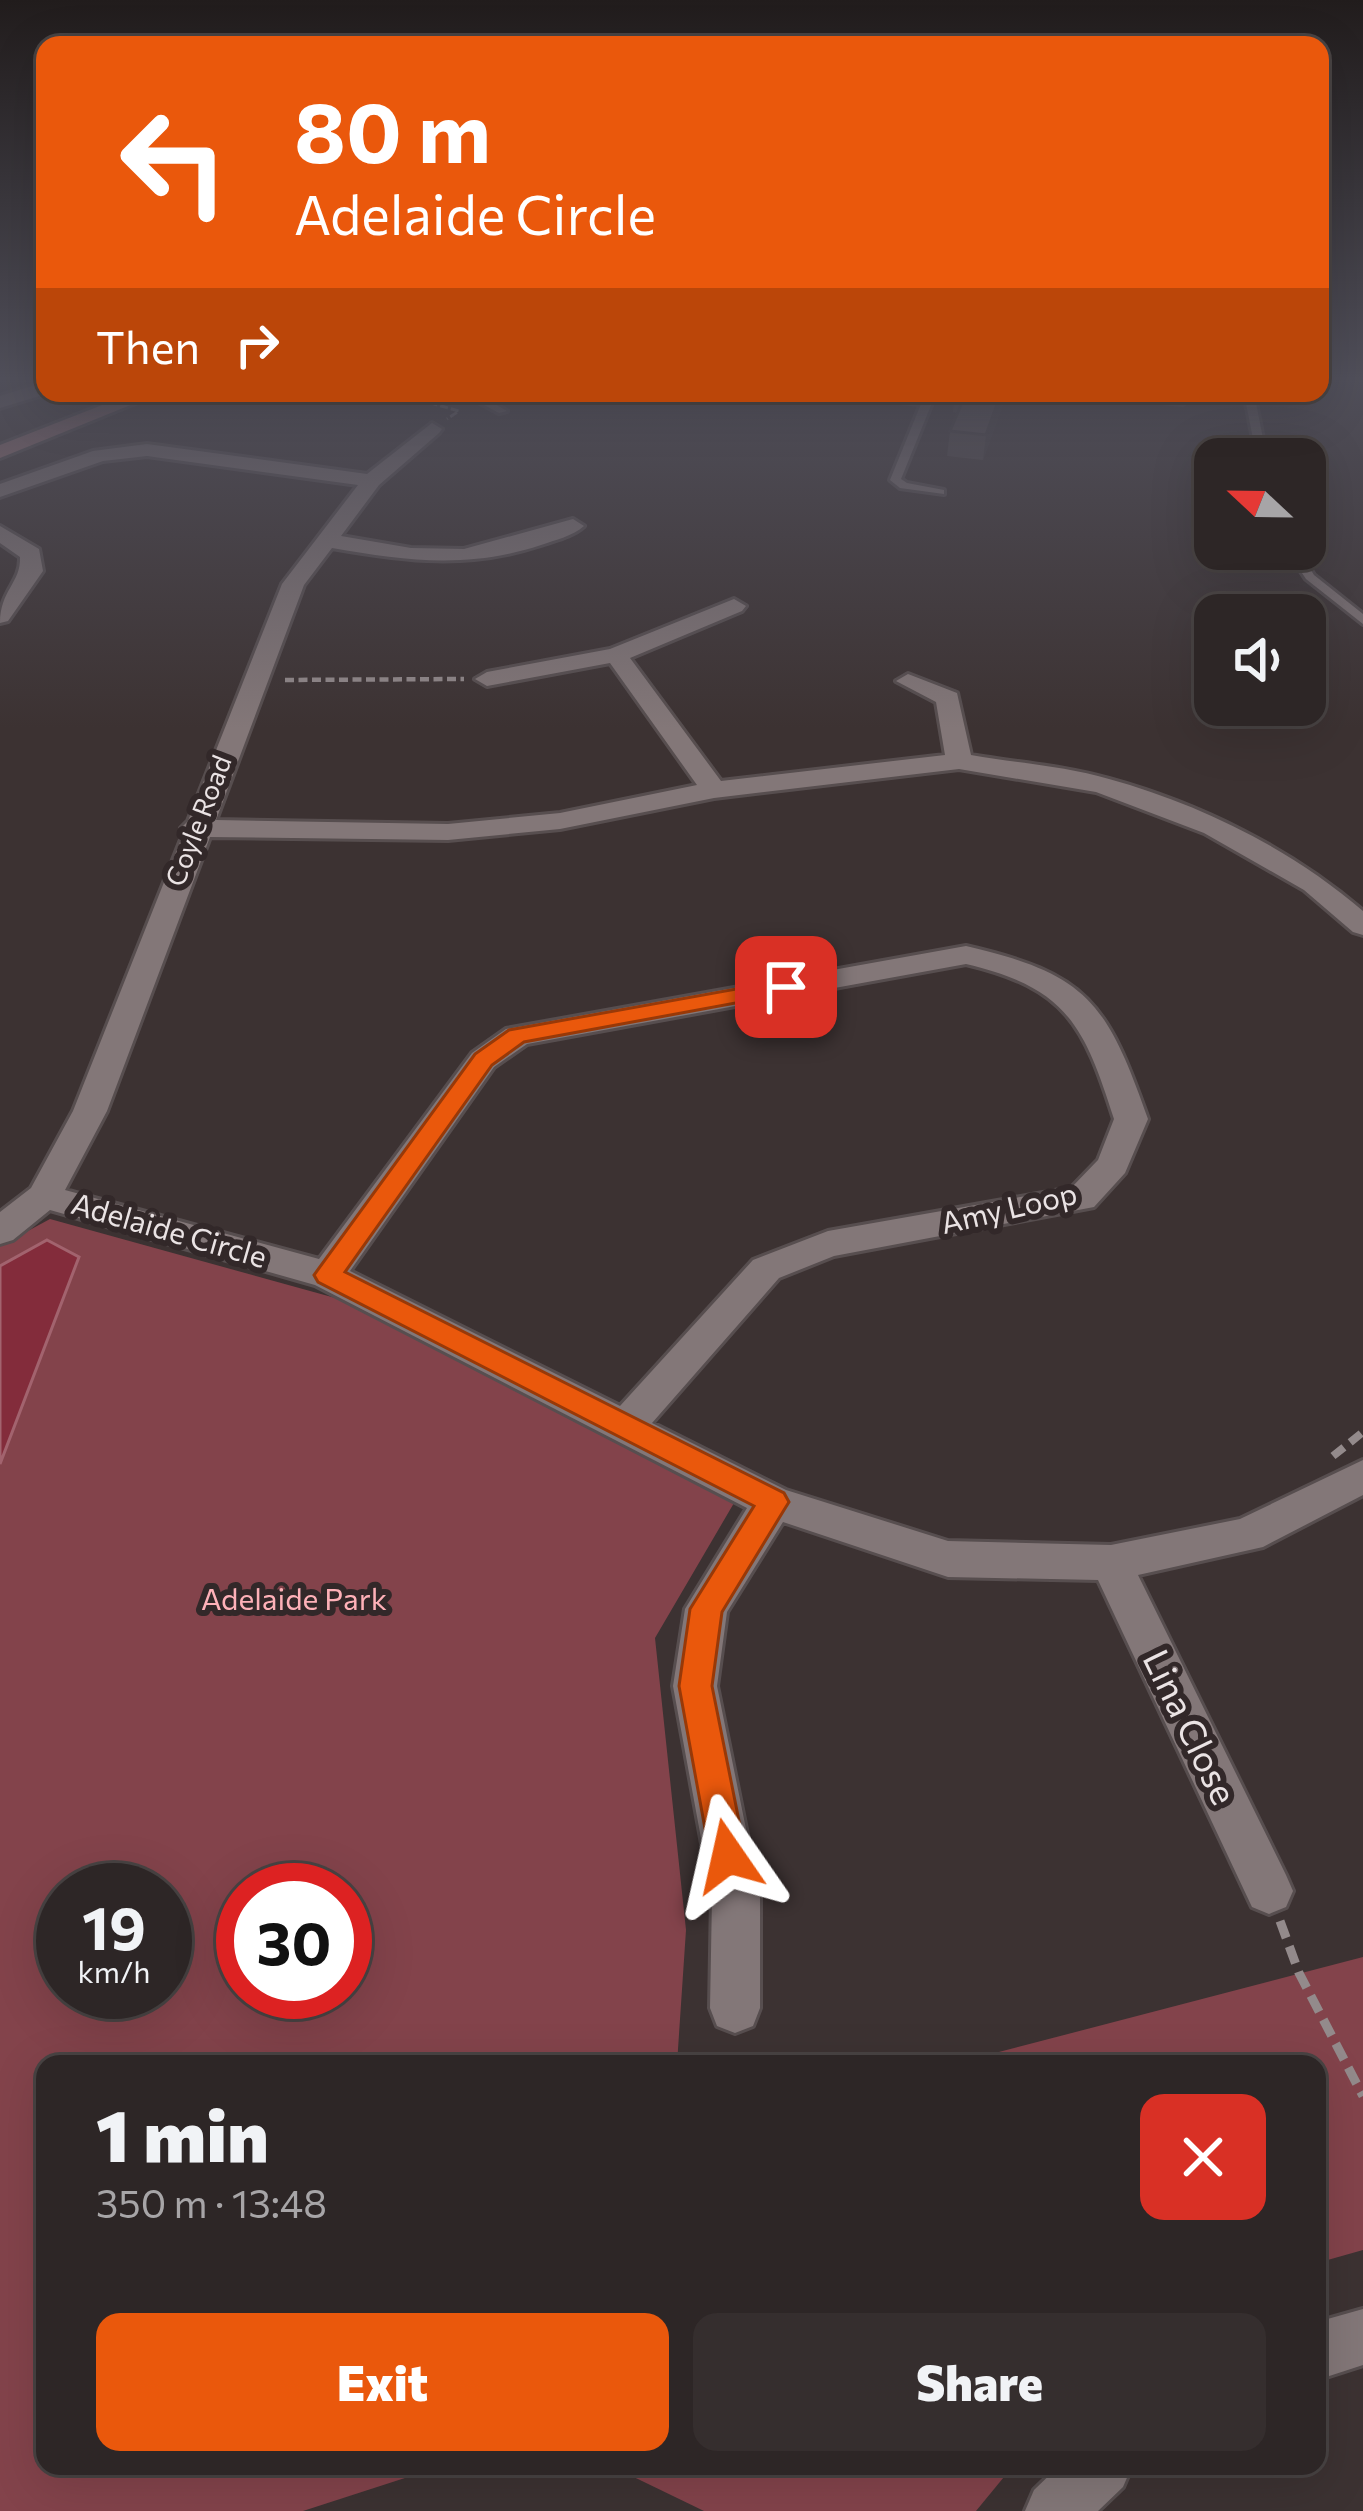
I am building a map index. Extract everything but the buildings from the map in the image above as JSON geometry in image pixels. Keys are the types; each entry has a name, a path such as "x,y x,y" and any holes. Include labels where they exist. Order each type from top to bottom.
{"street":[{"name":"Coyle Road","path":"0,1231 44,1196 90,1111 195,828 293,584 362,494"},
{"path":"324,539 412,554 465,556 516,546 573,526"},
{"path":"0,533 31,554 32,571 0,616"},
{"path":"487,679 616,656 734,606"},
{"path":"616,656 714,790"},
{"path":"908,681 948,698 959,760"},
{"path":"195,828 448,832 560,821 714,790 959,760 1102,785 1214,827 1314,884 1363,926"},
{"name":"Amy Loop","path":"327,1275 483,1060 517,1036 966,955 1018,967 1067,993 1108,1052 1131,1119 1113,1165 1082,1198 828,1244 766,1269 626,1426"},
{"name":"Adelaide Circle","path":"44,1196 327,1275 773,1502 949,1559 1111,1563 1248,1535 1363,1476"},
{"path":"735,2008 736,1898 695,1686 706,1609 773,1502"},
{"name":"Lina Close","path":"1111,1563 1269,1891"},
{"path":"1326,2348 1363,2337"},
{"path":"1055,2511 1093,2475"}],"lane":[{"path":"1306,570 1363,620"}],"path":[{"path":"255,680 487,679"},
{"path":"1269,1891 1300,1973 1363,2096"}],"green space":[{"name":"Adelaide Park","path":"50,1219 339,1299 734,1503 655,1638 686,1930 678,2055 36,2055 36,2475 414,2475 303,2511 0,2511 0,1246"},
{"path":"1363,1957 1363,2250 1326,2260 1326,2055 987,2055"},
{"path":"630,2475 1006,2475 976,2511 704,2511"}],"shaded area":[{"path":"47,1240 79,1257 0,1464 0,1266"}],"route":[{"path":"728,1856 695,1686 706,1609 773,1502 327,1275 483,1060 517,1036 786,987"}]}
